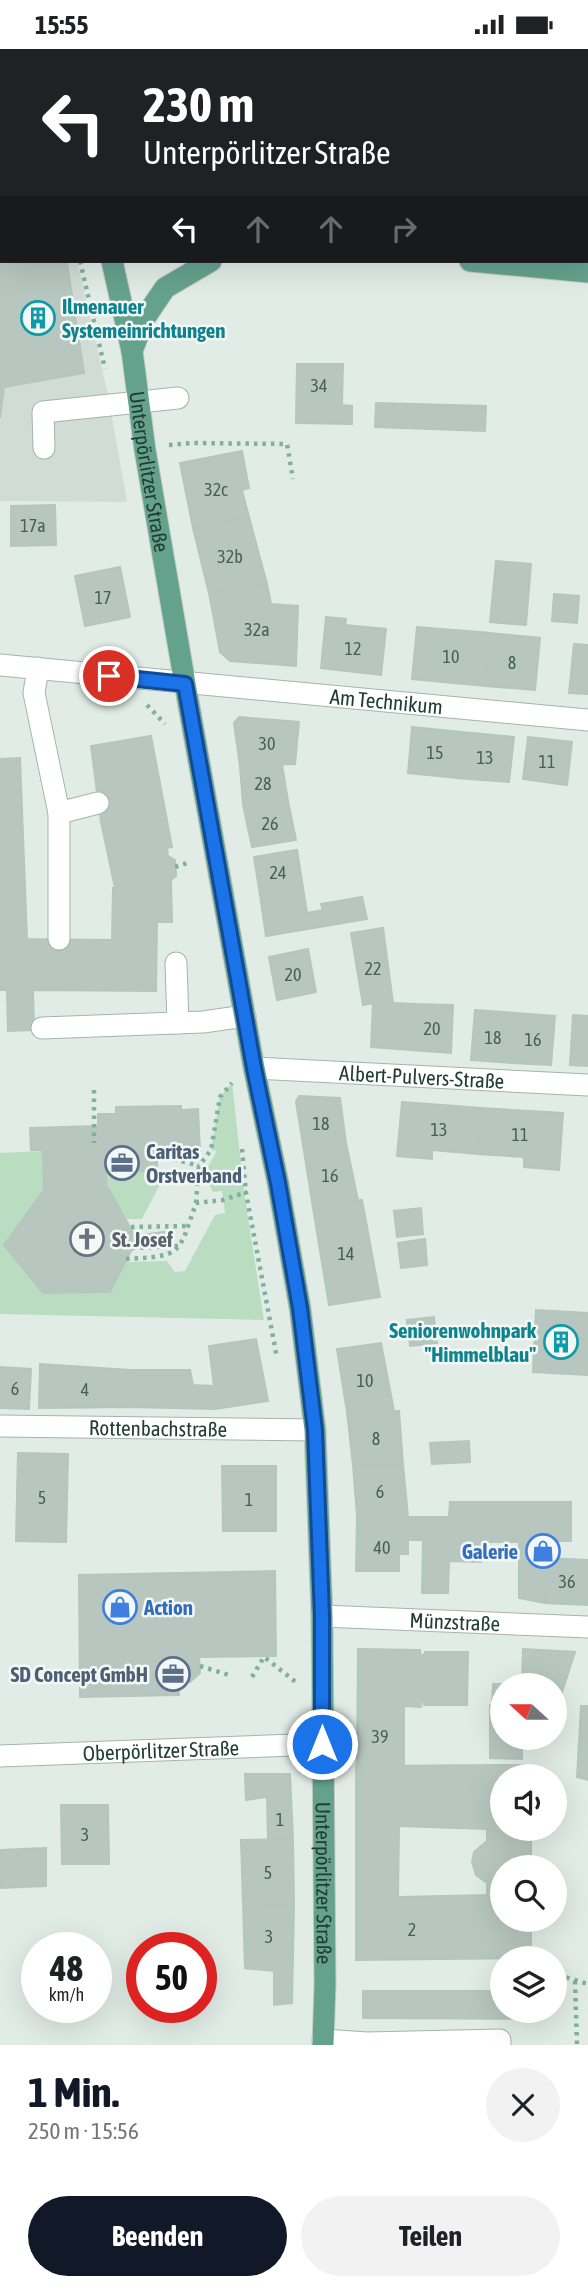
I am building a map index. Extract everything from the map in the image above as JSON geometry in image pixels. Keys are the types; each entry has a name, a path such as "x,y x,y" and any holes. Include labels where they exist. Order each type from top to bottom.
{"main road":[{"name":"Unterpörlitzer Straße","path":"112,263 132,351 145,450 185,684 300,1308 315,1430 322,1616 325,1983 323,2043"},
{"path":"132,351 144,319 165,288 208,263"},
{"path":"491,263 588,272"}],"street":[{"path":"44,448 43,412 178,398"},
{"path":"0,665 185,684"},
{"path":"38,668 34,693 59,813 59,939"},
{"name":"Am Technikum","path":"185,684 588,720"},
{"path":"59,813 98,803"},
{"path":"176,963 178,1023"},
{"path":"42,1028 178,1023 245,1016"},
{"name":"Albert-Pulvers-Straße","path":"254,1068 588,1085"},
{"name":"Rottenbachstraße","path":"0,1426 315,1430"},
{"name":"Münzstraße","path":"322,1616 588,1627"},
{"name":"Oberpörlitzer Straße","path":"0,1756 322,1744"},
{"path":"323,2043 500,2040 500,2045"}],"path":[{"path":"145,450 191,443 287,444 293,478"},
{"path":"140,701 149,706 165,724"},
{"path":"194,861 196,873"},
{"path":"126,1259 165,1257 181,1246 196,1203 199,1166 211,1150 220,1097 234,1081 237,1093"},
{"path":"94,1090 94,1143"},
{"path":"241,1143 246,1193 279,1366"},
{"path":"157,1157 164,1156 199,1166"},
{"path":"196,1203 223,1200 278,1183"},
{"path":"131,1227 188,1226"},
{"path":"132,1248 181,1246"},
{"path":"252,1677 264,1657 297,1683 322,1684"},
{"path":"200,1666 229,1675"},
{"path":"567,1979 588,1984"},
{"path":"575,1982 577,2045"}],"shaded area":[{"path":"0,263 77,263 108,395 127,502 0,501"}],"green space":[{"path":"232,1082 244,1192 264,1320 0,1314 0,1153 43,1151 44,1190 4,1245 43,1293 109,1292 125,1262 167,1261 175,1272 185,1271 215,1215 225,1213 222,1191 213,1192 204,1173 217,1151 211,1150 220,1097"},
{"path":"151,1171 151,1177 164,1177 142,1219 125,1219 106,1189 106,1172"}],"building":[{"name":"Ilmenauer Systemeinrichtungen","path":"0,263 67,263 84,373 4,387 0,418"},
{"path":"297,364 343,364 342,405 352,406 352,424 296,423"},
{"path":"376,403 486,406 485,431 375,427"},
{"path":"242,451 249,488 242,490 249,517 193,528 180,463"},
{"path":"55,505 56,545 11,546 11,506"},
{"path":"249,517 267,584 209,593 193,528"},
{"path":"496,561 531,564 526,625 490,622"},
{"path":"120,567 130,617 85,626 75,576"},
{"path":"267,584 271,604 298,606 296,666 230,661 220,652 209,593"},
{"path":"554,594 579,596 577,623 552,621"},
{"path":"326,617 346,619 345,625 386,629 381,675 321,668"},
{"path":"417,627 490,633 485,686 412,679"},
{"path":"490,633 540,638 535,690 485,686"},
{"path":"574,644 588,645 588,694 569,693"},
{"path":"239,717 299,722 295,764 240,766 234,723"},
{"path":"412,727 461,732 457,778 408,773"},
{"path":"461,732 514,737 509,782 457,778"},
{"path":"151,736 172,847 167,848 168,856 175,860 176,876 171,880 172,922 157,922 156,991 33,990 34,1030 8,1031 7,990 0,990 0,759 20,758 27,939 112,940 115,888 101,822 91,746"},
{"path":"528,737 572,742 567,785 523,779"},
{"path":"282,765 288,801 243,805 240,766"},
{"path":"288,801 296,840 252,847 243,805"},
{"path":"297,850 303,888 260,895 254,857"},
{"path":"303,888 307,913 323,910 321,904 362,897 367,919 266,936 260,895"},
{"path":"383,928 393,1003 414,1004 410,1050 371,1047 373,1003 363,1005 351,933"},
{"path":"308,949 316,992 277,1000 269,957"},
{"path":"414,1004 453,1005 451,1053 410,1050"},
{"path":"475,1010 516,1013 512,1063 471,1060"},
{"path":"516,1013 555,1016 551,1065 512,1063"},
{"path":"573,1015 588,1016 588,1066 570,1065"},
{"path":"299,1096 340,1098 346,1143 304,1151 296,1102"},
{"path":"402,1102 481,1108 477,1154 432,1150 432,1159 397,1156"},
{"path":"181,1106 181,1110 198,1109 200,1151 157,1153 157,1171 106,1172 106,1189 44,1190 43,1150 31,1150 30,1128 98,1126 98,1114 116,1114 116,1107"},
{"path":"481,1108 563,1113 559,1170 524,1167 524,1157 477,1154"},
{"path":"346,1143 358,1200 313,1208 304,1151"},
{"name":"St. Josef","path":"108,1188 135,1236 164,1232 165,1242 136,1241 110,1292 43,1293 4,1245 44,1190"},
{"path":"362,1200 380,1297 329,1305 313,1208"},
{"path":"421,1208 423,1234 397,1237 394,1211"},
{"path":"425,1239 427,1265 401,1268 398,1243"},
{"name":"Seniorenwohnpark \"Himmelblau\"","path":"536,1310 588,1313 588,1375 533,1372"},
{"path":"434,1317 437,1343 410,1346 407,1320"},
{"path":"256,1339 268,1401 215,1409 132,1407 130,1370 190,1370 193,1385 214,1386 209,1346"},
{"path":"381,1343 394,1411 347,1412 337,1349"},
{"path":"40,1364 130,1370 132,1407 39,1408"},
{"path":"0,1367 31,1369 29,1409 0,1408"},
{"path":"399,1411 403,1465 353,1465 347,1412"},
{"path":"469,1441 470,1462 432,1464 430,1443"},
{"path":"18,1453 68,1454 66,1542 16,1541"},
{"path":"353,1465 403,1465 408,1517 357,1516"},
{"path":"222,1466 276,1466 276,1531 223,1531"},
{"path":"450,1502 571,1502 571,1541 556,1541 556,1558 547,1558 545,1603 519,1598 519,1542 481,1542 481,1562 449,1561 448,1593 422,1593 423,1540 408,1540 408,1517 449,1517"},
{"path":"357,1516 408,1517 408,1554 399,1554 399,1571 356,1571"},
{"path":"547,1558 588,1560 588,1605 545,1603"},
{"path":"275,1571 276,1656 199,1657 200,1673 190,1682 177,1682 179,1695 80,1697 79,1575"},
{"path":"358,1649 420,1650 421,1707 404,1706 404,1765 357,1766"},
{"path":"523,1649 575,1652 567,1677 567,1673 522,1673"},
{"path":"425,1652 468,1652 467,1705 424,1705 424,1702 421,1702 421,1655"},
{"path":"581,1706 588,1706 588,1780 577,1777"},
{"path":"490,1750 522,1750 522,1759 490,1758"},
{"path":"490,1765 490,1841 531,1841 531,1855 490,1855 490,1932 531,1932 531,1946 490,1946 490,1958 356,1960 356,1766","holes":["399,1826 487,1829 487,1841 474,1852 472,1862 476,1875 487,1883 487,1895 398,1897"]},
{"path":"245,1774 290,1774 293,1839 268,1840 267,1797 246,1800"},
{"path":"61,1805 108,1805 109,1864 62,1864"},
{"path":"293,1839 294,1905 243,1904 241,1840"},
{"path":"46,1848 46,1886 22,1887 21,1849"},
{"path":"21,1849 22,1887 1,1888 0,1850"},
{"path":"243,1904 294,1905 292,2003 274,2005 274,1971 245,1968"},
{"path":"363,1991 490,1991 490,2019 363,2018"}],"place":[{"name":"Ilmenauer Systemeinrichtungen","path":"38,318"},
{"name":"Caritas Orstverband","path":"122,1163"},
{"name":"St. Josef","path":"87,1239"},
{"name":"Seniorenwohnpark \"Himmelblau\"","path":"561,1342"},
{"name":"Galerie","path":"543,1551"},
{"name":"Action","path":"120,1607"},
{"name":"SD Concept GmbH","path":"173,1674"}],"route":[{"path":"109,676 185,684 300,1308 315,1430 322,1616 322,1744"}]}
